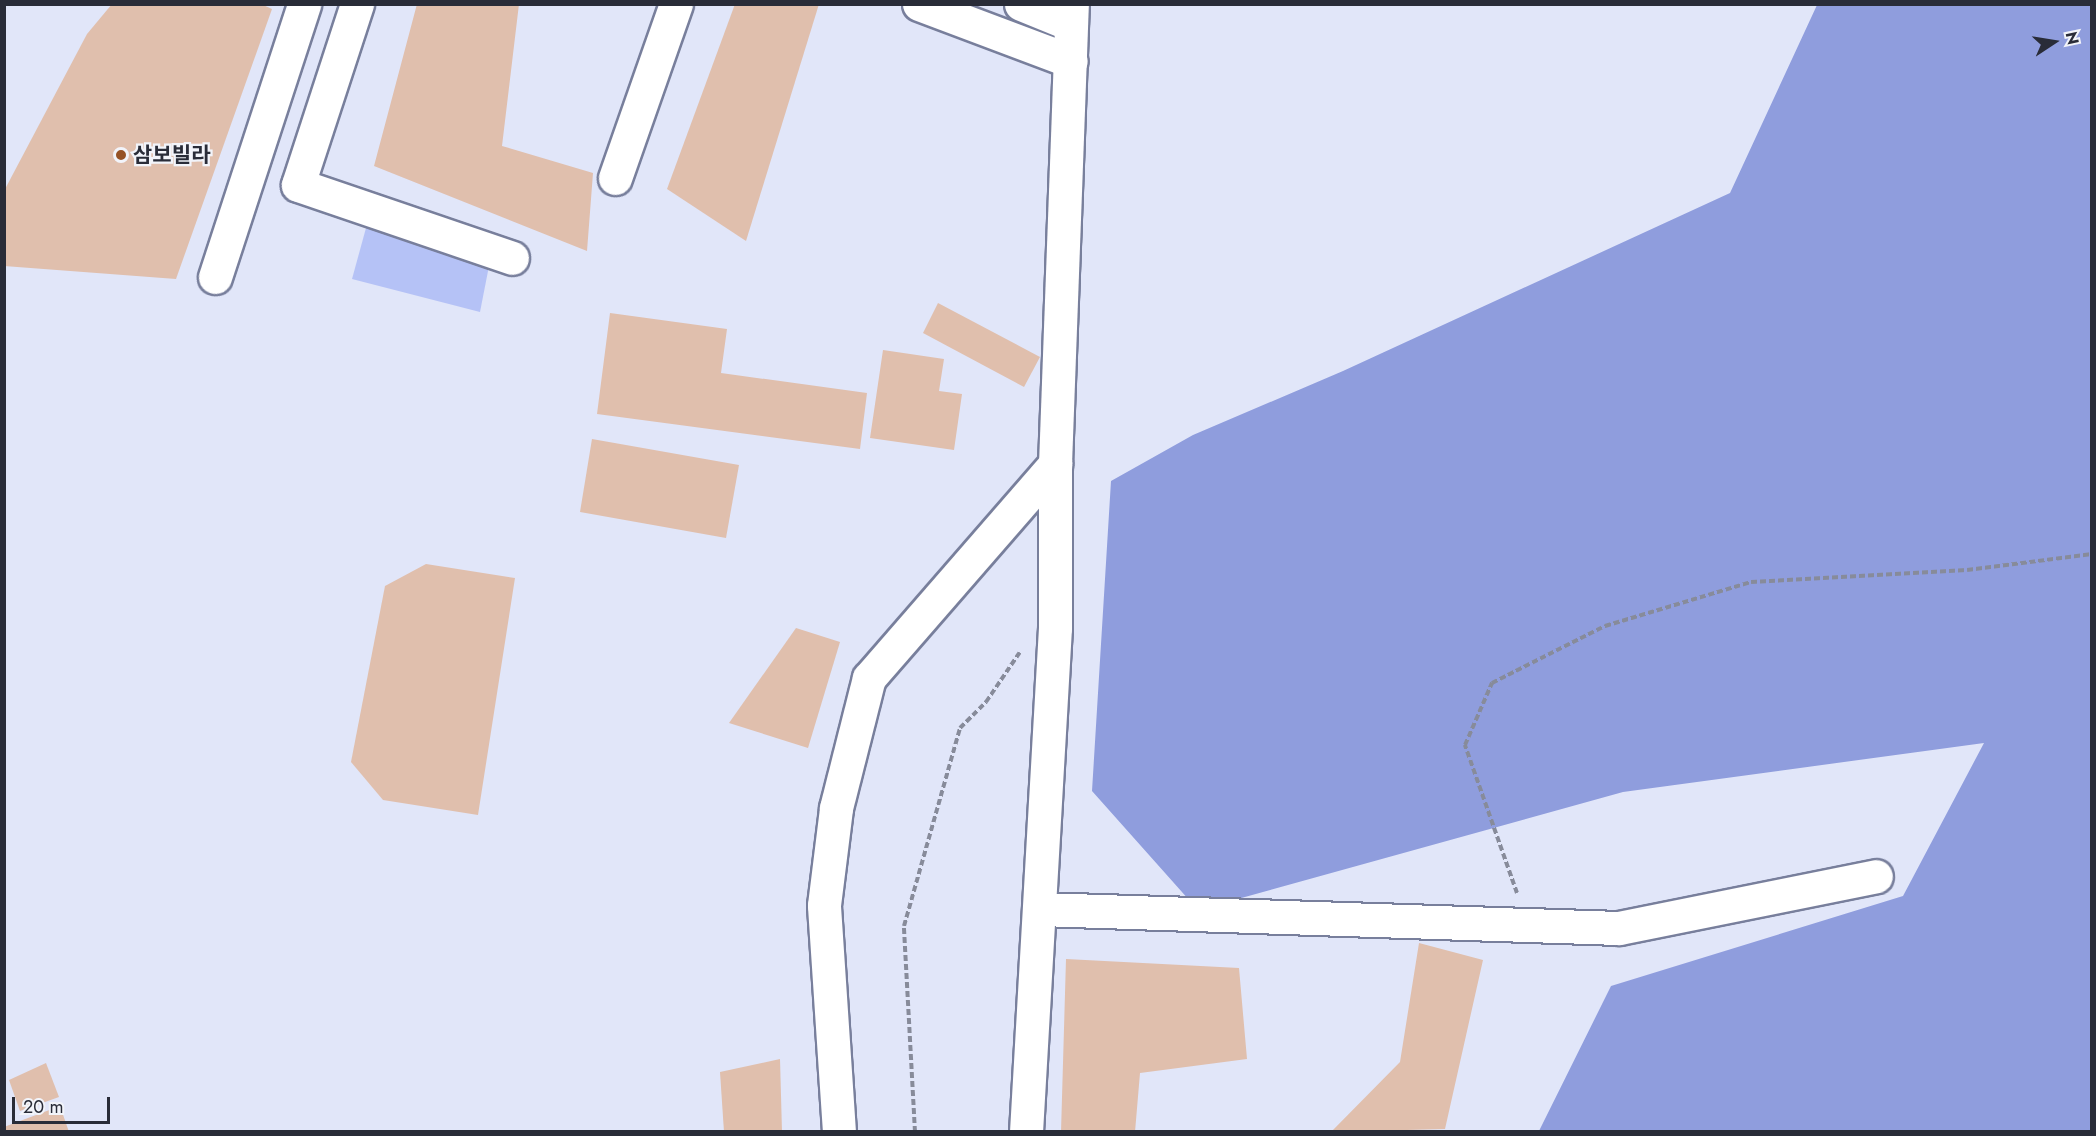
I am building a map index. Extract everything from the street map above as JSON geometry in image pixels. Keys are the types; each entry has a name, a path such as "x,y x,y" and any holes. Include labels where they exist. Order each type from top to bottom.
{"street":[{"path":"214,277 304,4"},
{"path":"357,4 298,185 512,258"},
{"path":"615,178 676,4"},
{"path":"919,4 1071,62"},
{"path":"1021,4 1071,14 1055,464 1055,628 1026,1131"},
{"path":"839,1131 824,905 836,808 869,678 1055,464"},
{"path":"1040,909 1529,923 1619,928 1876,876"}],"path":[{"path":"1529,923 1465,745 1492,683 1605,626 1751,582 1967,570 2091,554"},
{"path":"915,1131 904,926 960,728 986,702 1016,655 1055,628"}],"shaded area":[{"path":"1817,5 2091,5 2091,1131 1539,1131 1611,986 1903,896 1984,743 1623,792 1198,910 1092,791 1111,481 1193,435 1343,371 1730,193"},
{"path":"366,228 489,266 480,312 352,279"}],"building":[{"name":"삼보빌라","path":"112,4 261,4 272,9 176,279 4,266 4,191 87,34"},
{"path":"417,4 519,4 502,146 593,173 587,251 374,166"},
{"path":"735,4 819,4 746,241 667,189"},
{"path":"938,303 1040,357 1024,387 923,333"},
{"path":"610,313 727,329 721,373 867,393 860,449 597,414"},
{"path":"883,350 944,359 939,391 962,394 954,450 870,438"},
{"path":"592,439 739,465 726,538 580,512"},
{"path":"426,564 515,578 478,815 383,800 351,762 385,586"},
{"path":"796,628 840,642 808,748 729,723"},
{"path":"1419,943 1483,960 1445,1129 1331,1132 1400,1062"},
{"path":"1066,959 1239,968 1247,1059 1140,1073 1135,1132 1061,1132"},
{"path":"780,1059 782,1132 724,1132 720,1072"},
{"path":"46,1063 59,1097 20,1111 9,1080"},
{"path":"60,1106 69,1132 4,1132 4,1127"}],"place":[{"name":"삼보빌라","path":"121,155"}]}
